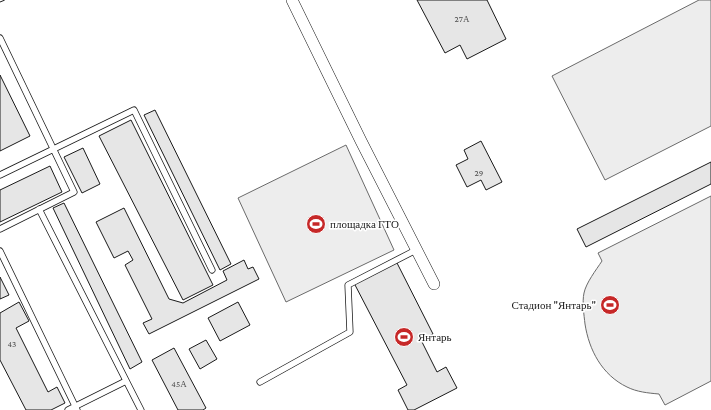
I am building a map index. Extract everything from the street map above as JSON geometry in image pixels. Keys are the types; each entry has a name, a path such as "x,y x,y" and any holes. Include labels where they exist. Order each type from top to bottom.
{"street":[{"path":"292,0 434,284"}],"lane":[{"path":"0,38 52,149 74,192 0,229"},
{"path":"0,175 134,110 212,270"},
{"path":"39,209 141,410"},
{"path":"260,382 350,332 348,285 416,250"},
{"path":"0,251 76,408"},
{"path":"68,410 76,408 126,381"}],"shaded area":[{"path":"699,0 711,0 711,126 605,180 552,76"},
{"name":"площадка ГТО","path":"346,145 394,250 286,302 238,198"},
{"path":"711,196 711,381 665,405 659,394 631,389 618,382 610,376 598,361 593,352 587,334 583,308 584,293 589,281 602,261 598,253"}],"building":[{"path":"417,0 487,0 506,39 467,59 460,45 445,53"},
{"path":"0,75 30,136 0,151"},
{"path":"155,110 231,264 220,270 144,115"},
{"path":"131,120 213,285 183,300 99,136"},
{"path":"481,141 502,182 486,190 481,180 467,187 456,165 468,159 464,150"},
{"path":"83,148 100,184 82,193 64,157"},
{"path":"711,162 711,184 586,247 577,229"},
{"path":"50,166 62,192 0,222 0,190"},
{"path":"64,203 142,362 130,369 53,208"},
{"path":"124,208 169,299 183,303 227,280 223,271 244,260 248,269 253,267 259,279 149,334 143,323 152,319 125,265 133,260 128,251 114,258 96,222"},
{"name":"Янтарь","path":"396,261 433,334 421,340 437,372 446,367 457,388 414,410 408,410 398,390 407,385 354,283"},
{"path":"0,277 9,295 0,299"},
{"path":"19,302 29,321 16,328 48,392 57,387 65,403 51,410 26,410 0,360 0,313"},
{"path":"238,302 250,325 220,341 208,318"},
{"path":"206,340 217,359 200,369 189,349"},
{"path":"174,348 206,408 203,410 178,410 152,360"}],"fence":[{"path":"0,2 5,0"}],"place":[{"name":"площадка ГТО","path":"316,224"},
{"name":"Стадион \"Янтарь\"","path":"610,305"},
{"name":"Янтарь","path":"404,337"}]}
